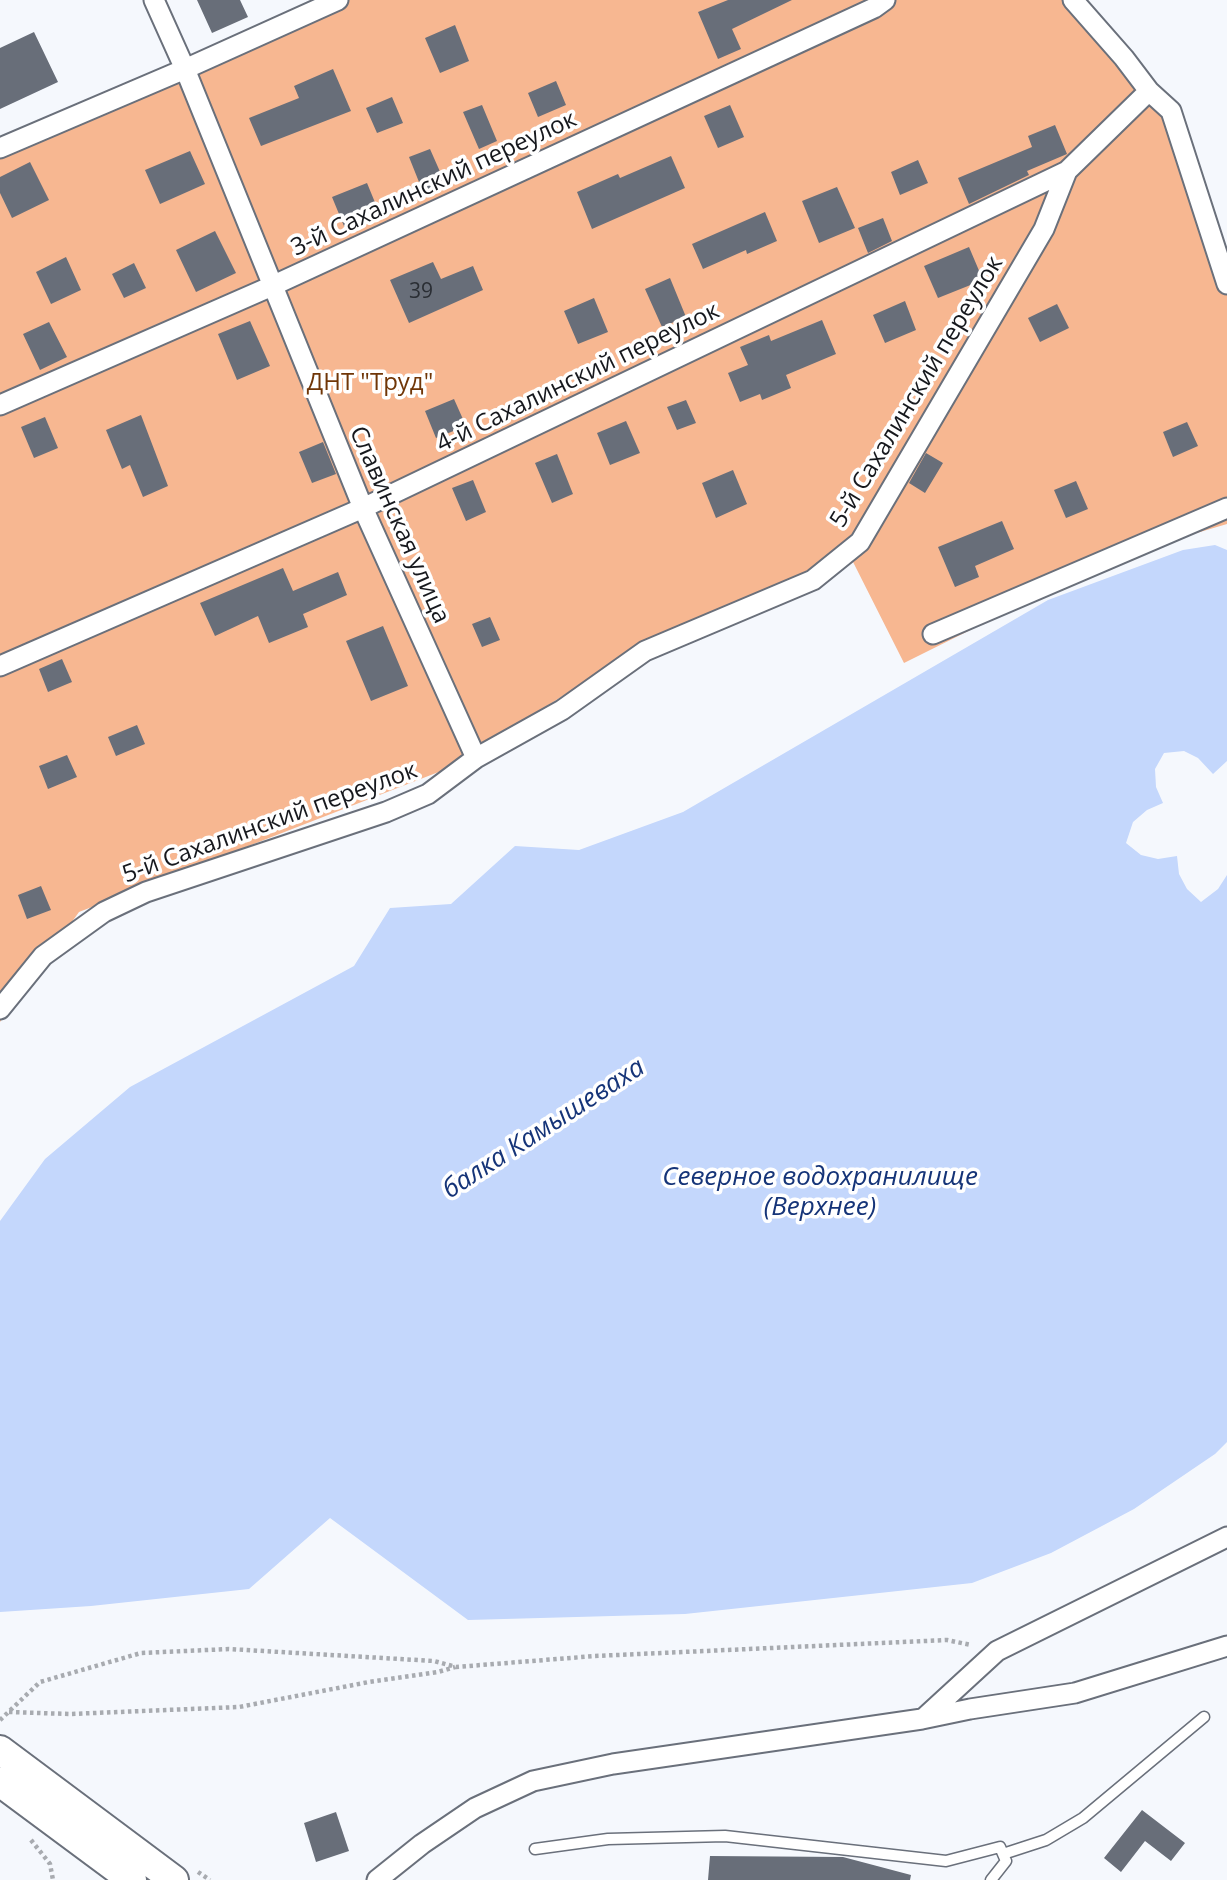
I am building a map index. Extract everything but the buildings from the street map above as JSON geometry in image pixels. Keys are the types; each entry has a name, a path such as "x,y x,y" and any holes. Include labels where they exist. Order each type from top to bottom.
{"main road":[{"path":"0,1750 31,1789 124,1878"},
{"path":"0,1782 31,1789 174,1880"}],"street":[{"name":"Славинская улица","path":"154,0 185,69 363,508 476,758"},
{"path":"0,148 338,0"},
{"name":"3-й Сахалинский переулок","path":"0,405 272,286 874,8 885,0"},
{"path":"1073,0 1149,91 1171,111 1227,284"},
{"name":"4-й Сахалинский переулок","path":"0,666 363,508 1067,171 1149,91"},
{"name":"5-й Сахалинский переулок","path":"0,1009 43,956 104,912 146,892 386,812 428,794 476,758 562,710 645,651 813,580 860,542 1044,229 1067,171"},
{"path":"933,634 1227,508"},
{"path":"922,1719 997,1651 1227,1536"},
{"path":"377,1880 422,1844 475,1808 533,1780 613,1764 922,1719 1075,1693 1227,1646"}],"lane":[{"path":"1003,1854 1046,1840 1083,1818 1204,1717"},
{"path":"535,1849 608,1839 725,1836 946,1861 1000,1847 1006,1861 991,1880"}],"path":[{"path":"8,1712 69,1714 239,1707 456,1667 595,1656 947,1640"},
{"path":"0,1720 40,1682 141,1653 229,1649 434,1661 456,1667"},
{"path":"30,1838 50,1864 53,1880"}],"green space":[{"name":"ДНТ \"Труд\"","path":"328,0 1063,0 1184,140 1227,267 1227,524 1119,556 904,663 850,556 581,684 454,766 79,912 0,1022 0,143"}],"water":[{"name":"Северное водохранилище (Верхнее)","path":"1215,545 1227,550 1227,761 1213,774 1198,758 1184,751 1164,753 1155,769 1156,787 1163,803 1147,810 1133,822 1126,843 1141,855 1158,859 1177,856 1179,874 1187,889 1201,902 1218,889 1227,875 1227,1442 1215,1454 1134,1509 1051,1553 972,1583 685,1614 468,1620 330,1518 249,1589 91,1606 0,1612 0,1221 45,1159 130,1087 354,966 390,908 451,904 515,846 579,850 683,812 1048,600 1183,550"}],"water label":[{"name":"балка Камышеваха","path":"544,1129"}]}
